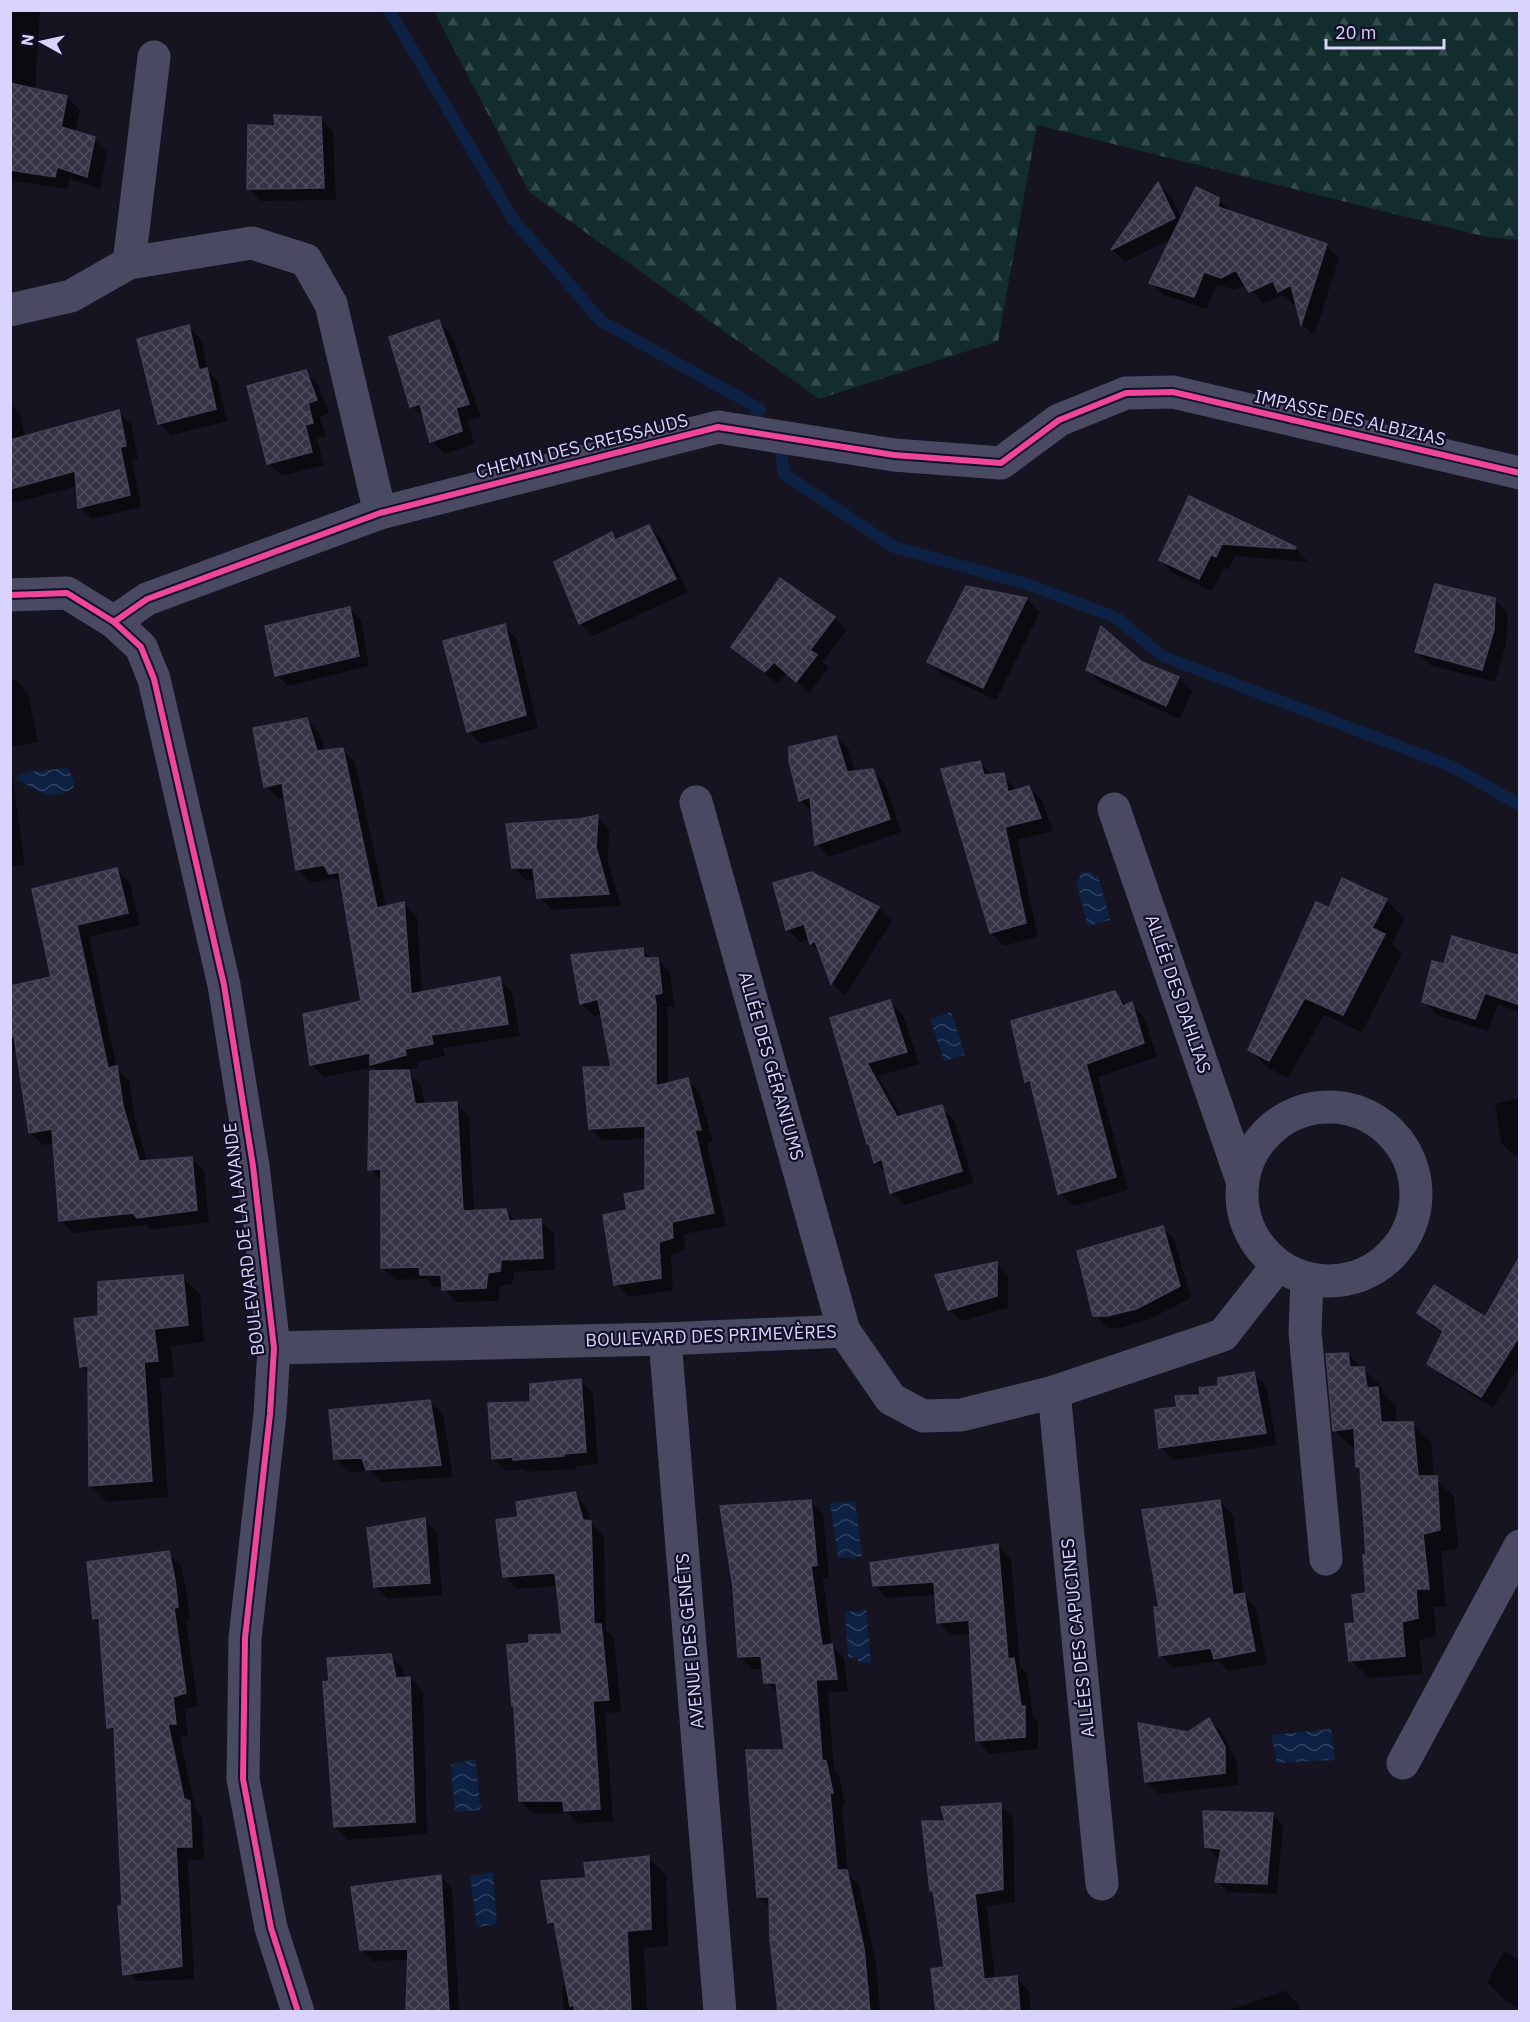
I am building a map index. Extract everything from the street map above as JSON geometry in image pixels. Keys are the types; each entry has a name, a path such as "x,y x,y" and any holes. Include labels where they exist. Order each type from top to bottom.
{"street":[{"path":"129,263 154,57"},
{"path":"10,309 71,296 129,263 252,243 306,260 331,304 380,513"},
{"name":"CHEMIN DES CREISSAUDS","path":"114,622 147,599 380,513 718,427 894,455 1001,463 1059,420 1126,393 1173,392"},
{"name":"IMPASSE DES ALBIZIAS","path":"1173,392 1520,473"},
{"path":"10,595 67,593 114,622"},
{"name":"BOULEVARD DE LA LAVANDE","path":"114,622 141,647 154,679 224,985 253,1166 274,1348 270,1414 245,1638 243,1779 270,1928 298,2012"},
{"name":"ALLÉE DES GÉRANIUMS","path":"696,802 844,1331"},
{"name":"ALLÉE DES DAHLIAS","path":"1114,809 1242,1180 1243,1212 1255,1242 1278,1265 1307,1279 1339,1281 1371,1272 1395,1251 1412,1223 1417,1191 1410,1160 1392,1132 1366,1114 1335,1106 1303,1110 1274,1125 1253,1149 1242,1180"},
{"name":"BOULEVARD DES PRIMEVÈRES","path":"274,1348 665,1339 844,1331 891,1399 923,1416 961,1415 1054,1392 1223,1335 1278,1265"},
{"path":"1307,1279 1305,1332 1326,1559"},
{"name":"AVENUE DES GENÊTS","path":"665,1339 720,2012"},
{"name":"ALLÉES DES CAPUCINES","path":"1054,1392 1102,1884"},
{"path":"1403,1763 1520,1546"}],"green space":[{"path":"434,11 1519,11 1519,240 1487,237 1037,125 998,341 819,399 529,192"}],"water":[{"path":"68,768 74,780 74,787 58,795 44,793 15,778 29,772"},
{"path":"1085,871 1091,872 1094,876 1098,875 1110,920 1088,926 1076,881"},
{"path":"951,1012 965,1055 944,1061 930,1019"},
{"path":"855,1501 862,1557 838,1558 830,1503"},
{"path":"866,1610 871,1662 859,1664 857,1658 848,1657 845,1612"},
{"path":"1331,1729 1335,1760 1277,1763 1271,1735"},
{"path":"475,1759 481,1810 455,1812 451,1765"},
{"path":"493,1872 497,1924 477,1927 470,1876"}],"building":[{"path":"10,83 67,96 61,127 95,137 87,177 57,167 55,177 10,170"},
{"path":"274,115 321,117 324,188 247,189 248,125 275,126"},
{"path":"1158,182 1175,218 1111,250"},
{"path":"1196,187 1219,198 1218,207 1327,244 1301,325 1291,285 1278,292 1273,281 1249,292 1236,270 1221,278 1204,272 1194,297 1149,283"},
{"path":"439,320 469,404 456,408 462,431 430,442 420,404 410,407 389,337"},
{"path":"189,325 199,370 207,368 216,409 158,424 137,339"},
{"path":"306,370 317,400 308,403 313,423 305,425 312,452 267,464 247,386"},
{"path":"119,410 126,446 120,447 130,495 78,508 75,471 10,489 10,440"},
{"path":"1189,496 1296,547 1295,549 1222,544 1216,557 1211,555 1199,579 1159,560"},
{"path":"649,525 676,579 579,624 554,562 612,532 615,540"},
{"path":"780,578 835,617 810,650 817,655 796,682 774,662 765,672 731,647"},
{"path":"1435,584 1495,598 1494,630 1482,670 1415,652"},
{"path":"966,586 1027,598 983,688 927,662"},
{"path":"350,607 359,656 275,676 265,626"},
{"path":"505,624 526,715 467,732 443,641"},
{"path":"1101,626 1142,662 1179,677 1166,706 1086,670"},
{"path":"307,718 317,751 343,748 377,908 404,902 411,994 500,977 508,1024 431,1035 433,1044 405,1049 406,1055 370,1065 370,1053 310,1065 303,1014 361,1001 339,872 329,874 324,865 296,870 282,783 264,787 253,728"},
{"path":"836,736 847,772 873,769 890,819 815,845 810,797 799,801 789,761 789,747"},
{"path":"980,761 984,775 1004,773 1008,792 1029,786 1041,818 1005,827 1026,923 990,933 941,769"},
{"path":"598,815 596,847 609,894 537,898 533,868 512,868 506,824 580,819"},
{"path":"117,868 128,913 77,925 108,1068 117,1066 123,1106 139,1161 192,1157 197,1210 137,1218 133,1213 59,1221 52,1129 29,1133 14,1036 10,1037 10,986 51,977 32,889"},
{"path":"811,872 879,907 831,984 815,941 810,944 804,924 786,930 773,883"},
{"path":"1342,878 1387,899 1372,928 1385,934 1343,1015 1305,998 1269,1061 1248,1050 1316,902 1329,908"},
{"path":"1452,936 1520,956 1520,1005 1485,993 1475,1019 1422,1002 1432,961 1444,964"},
{"path":"643,948 644,958 658,958 662,993 654,995 656,1004 656,1086 688,1078 701,1130 695,1130 714,1213 672,1222 673,1238 659,1242 661,1278 614,1285 603,1215 627,1210 624,1194 645,1190 645,1126 589,1129 583,1067 611,1067 598,999 580,1004 571,955"},
{"path":"1115,991 1123,1006 1132,1002 1144,1043 1086,1064 1116,1177 1058,1194 1030,1080 1025,1082 1011,1021"},
{"path":"890,1000 907,1052 867,1063 897,1117 942,1105 962,1171 890,1193 882,1159 874,1163 869,1143 867,1144 830,1018"},
{"path":"409,1070 415,1104 457,1102 463,1211 506,1209 509,1221 541,1219 543,1258 501,1260 500,1271 488,1273 486,1288 442,1290 441,1275 420,1275 419,1267 381,1268 381,1169 368,1170 370,1071"},
{"path":"1163,1226 1180,1286 1136,1309 1107,1316 1093,1316 1077,1251"},
{"path":"1520,1256 1520,1335 1481,1397 1427,1364 1443,1331 1417,1313 1434,1285 1485,1317"},
{"path":"997,1262 997,1296 948,1310 935,1275"},
{"path":"183,1275 188,1325 154,1329 158,1361 144,1362 152,1481 89,1486 88,1366 80,1367 74,1319 98,1316 98,1282"},
{"path":"1348,1353 1350,1367 1364,1367 1367,1388 1378,1387 1381,1422 1413,1422 1418,1476 1437,1476 1440,1530 1423,1534 1429,1589 1416,1589 1418,1618 1402,1622 1405,1656 1349,1661 1345,1624 1355,1623 1352,1595 1366,1593 1363,1555 1366,1555 1360,1467 1356,1467 1354,1428 1333,1431 1326,1354"},
{"path":"1254,1372 1266,1433 1159,1448 1155,1410 1177,1407 1175,1396 1200,1395 1199,1388 1218,1386 1218,1378"},
{"path":"581,1379 586,1452 513,1460 513,1457 492,1459 488,1403 530,1402 530,1384"},
{"path":"430,1400 441,1465 366,1470 362,1458 334,1459 329,1410"},
{"path":"575,1492 583,1520 591,1521 594,1624 601,1624 609,1700 593,1701 600,1809 564,1811 563,1801 519,1801 514,1706 512,1706 507,1645 529,1643 529,1635 562,1634 555,1573 503,1577 496,1520 518,1517 516,1502"},
{"path":"811,1500 817,1565 811,1566 822,1646 832,1644 837,1679 816,1680 822,1760 826,1761 833,1793 830,1793 837,1870 847,1870 864,1949 870,2012 778,2012 770,1938 769,1897 757,1897 746,1750 784,1750 776,1683 764,1683 761,1656 738,1657 733,1587 720,1506"},
{"path":"1220,1500 1233,1595 1244,1593 1255,1651 1214,1659 1211,1648 1159,1656 1154,1607 1159,1607 1142,1510"},
{"path":"425,1518 430,1583 374,1587 367,1528"},
{"path":"998,1544 1008,1659 1014,1658 1021,1706 1025,1706 1025,1737 976,1741 969,1620 937,1623 934,1582 873,1586 870,1563"},
{"path":"169,1551 175,1580 178,1607 174,1608 186,1693 173,1697 176,1724 168,1724 184,1799 190,1801 192,1847 176,1847 182,1966 123,1975 118,1906 122,1906 114,1727 107,1728 99,1618 93,1619 87,1562"},
{"path":"391,1654 396,1678 410,1677 415,1822 334,1827 323,1682 329,1681 327,1658"},
{"path":"1209,1718 1225,1747 1225,1773 1145,1782 1138,1723 1188,1732"},
{"path":"1001,1803 1003,1889 975,1894 984,1979 1017,1976 1020,2012 936,2012 931,1969 944,1967 933,1890 930,1891 922,1821 945,1821 941,1807"},
{"path":"1203,1811 1273,1813 1267,1884 1215,1882 1221,1849 1205,1847"},
{"path":"649,1856 651,1929 627,1931 631,2012 575,2012 574,2005 570,2006 554,1922 548,1923 541,1881 586,1878 584,1863"},
{"path":"441,1875 449,2012 406,2012 408,1949 360,1950 351,1887"}],"waterway":[{"path":"389,10 513,219 601,321 760,409 752,423"},
{"path":"781,451 784,474 894,547 1027,584 1117,618 1162,656 1451,766 1520,805"}],"cycle path":[{"path":"114,622 147,599 380,513 718,427 894,455 1001,463 1059,420 1126,393 1173,392 1520,473"},
{"path":"10,595 67,593 114,622 141,647 154,679 224,985 253,1166 274,1348 270,1414 245,1638 243,1779 271,1928 298,2012"}]}
